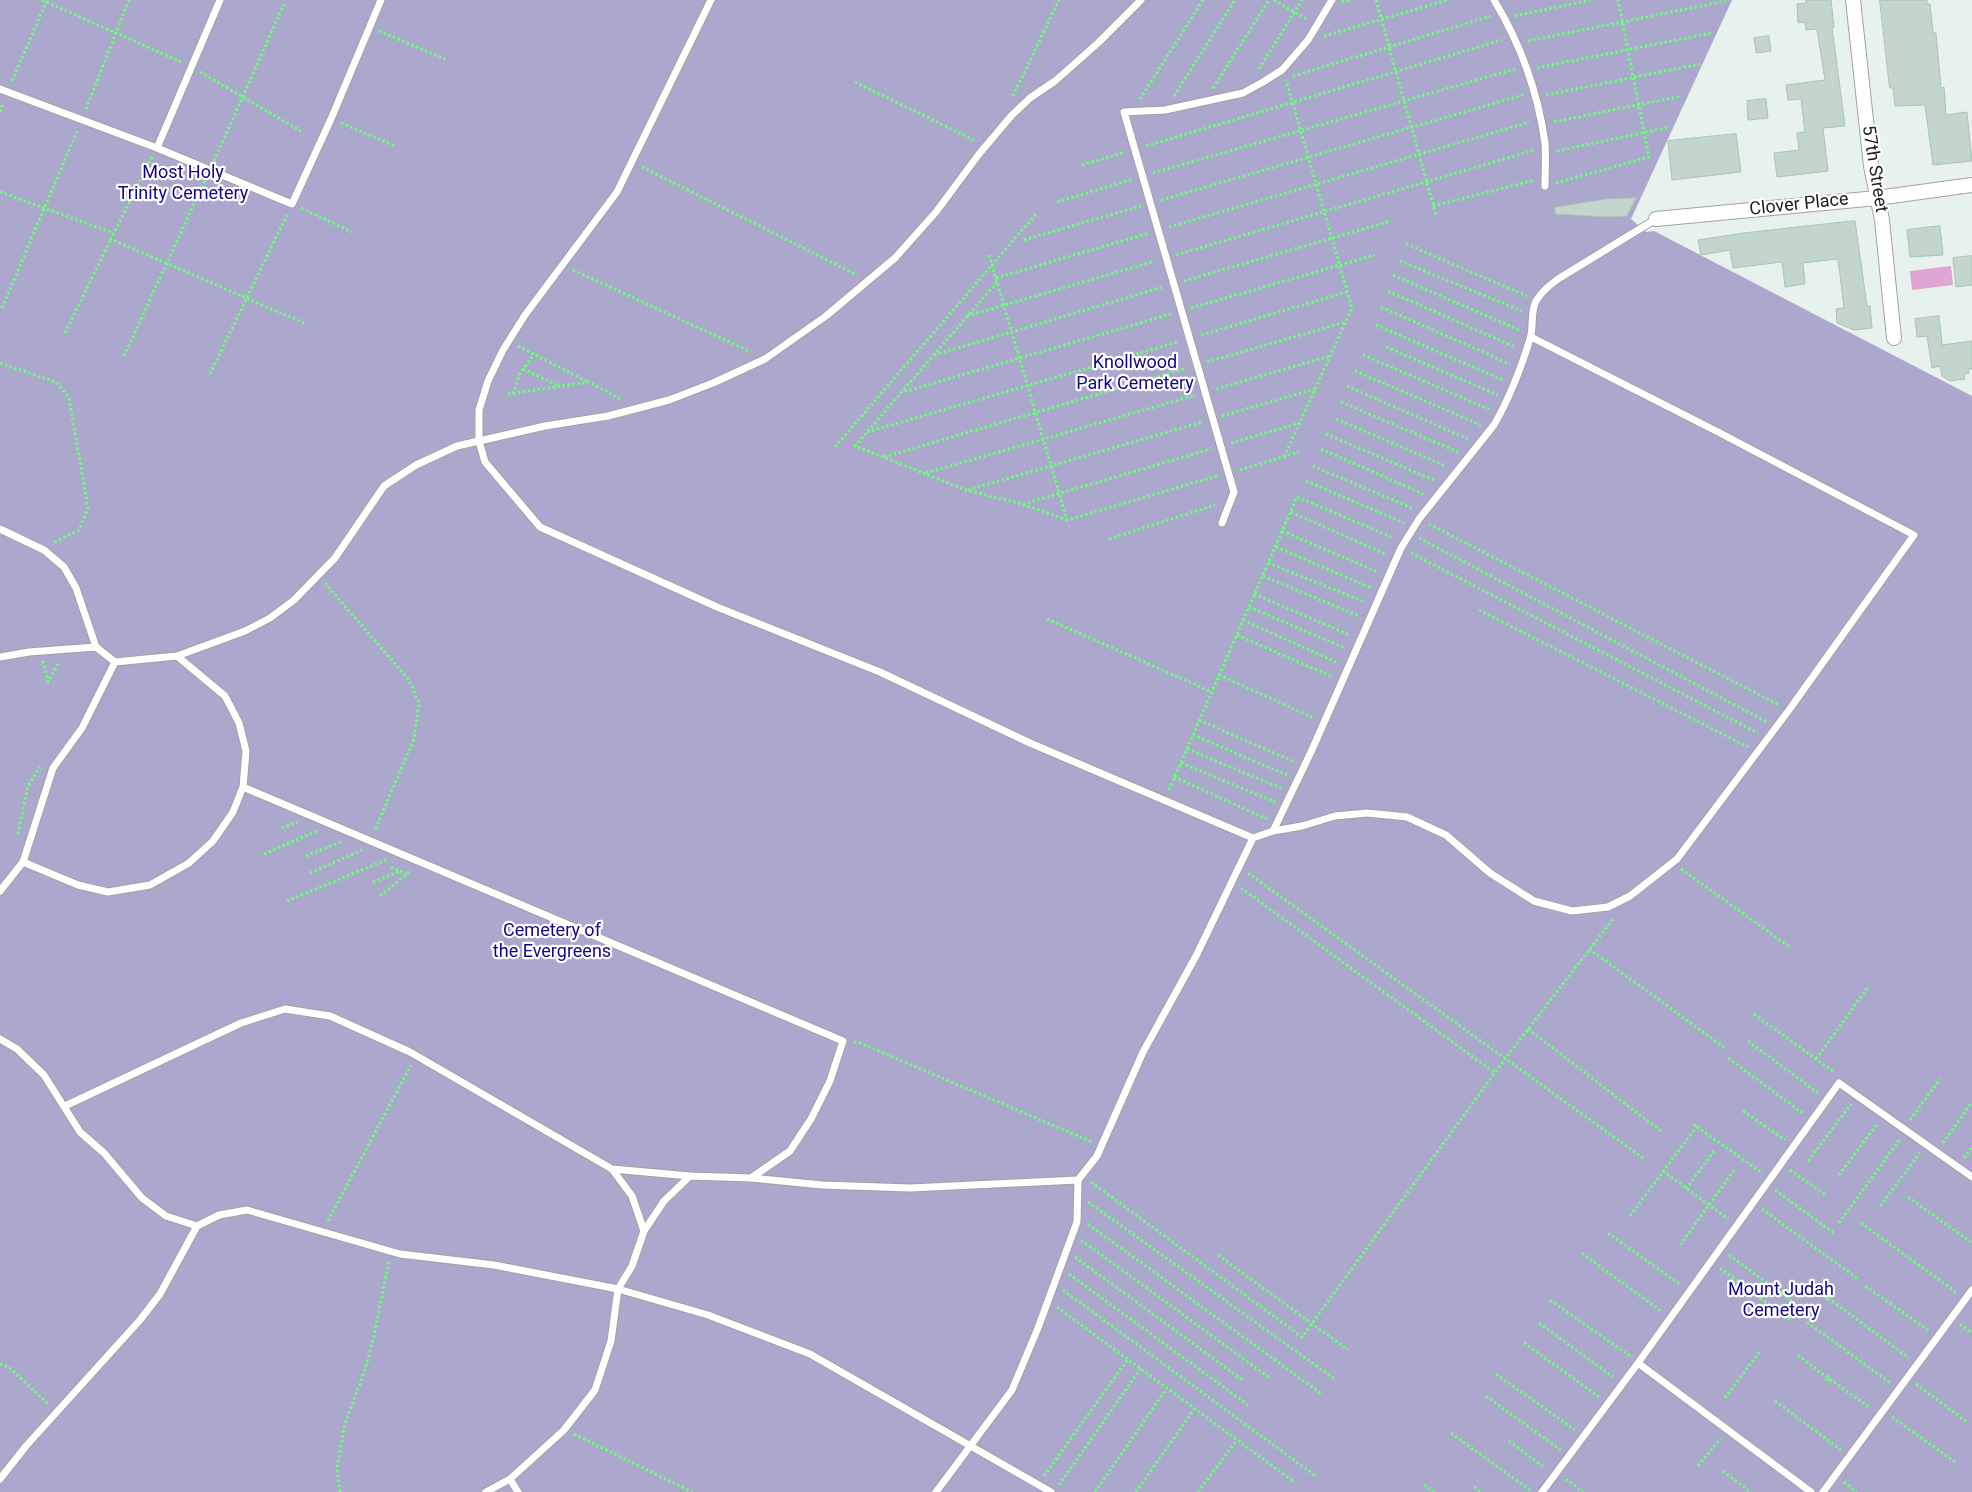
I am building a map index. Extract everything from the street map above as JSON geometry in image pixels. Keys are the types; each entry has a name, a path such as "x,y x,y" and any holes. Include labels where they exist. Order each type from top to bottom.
{"street":[{"name":"57th Street","path":"1853,0 1871,166 1882,220 1894,338"},
{"name":"Clover Place","path":"1656,219 1877,198 1972,185"}],"lane":[{"path":"157,148 220,0"},
{"path":"0,89 157,148 292,204 331,118 380,0"},
{"path":"711,0 617,192 525,315 508,342 488,381 479,410 479,441 485,462 540,527 717,607 880,672 1030,743 1253,838 1273,831 1302,826 1335,816 1366,813 1407,817 1446,835 1490,872 1534,901 1572,911 1608,907 1630,896 1672,862 1777,727 1914,535 1720,433 1531,337"},
{"path":"0,529 44,550 64,567 76,588 96,647 116,662 178,656 245,631 270,618 294,600 335,558 384,486 424,462 457,446 545,426 608,416 669,400 713,384 765,359 826,316 895,258 936,212 979,154 1012,116 1030,98 1055,81 1098,44 1141,0"},
{"path":"1222,523 1234,492 1124,112 1165,110 1243,93 1282,70 1308,40 1332,0"},
{"path":"1494,0 1516,40 1535,95 1545,150 1545,186"},
{"path":"1273,831 1401,548 1419,519 1494,425 1504,408 1531,337 1537,300 1546,288 1558,279 1656,219"},
{"path":"0,658 41,651 96,647"},
{"path":"23,862 78,885 108,892 150,885 189,863 213,841 233,812 243,787 246,751 239,722 225,696 178,656"},
{"path":"0,891 23,862 53,768 82,728 116,662"},
{"path":"243,787 843,1041 830,1081 811,1119 790,1151 751,1178"},
{"path":"936,1492 1012,1390 1073,1234 1077,1217 1080,1178 1097,1156 1143,1052 1196,956 1253,838"},
{"path":"65,1106 242,1023 285,1009 330,1016 416,1056 612,1169 632,1196 644,1231"},
{"path":"0,1039 17,1049 44,1075 80,1132 104,1153 142,1198 166,1216 196,1226"},
{"path":"1542,1492 1638,1363 1839,1082 1972,1178"},
{"path":"612,1169 690,1176 751,1178 822,1185 910,1188 1080,1178"},
{"path":"486,1492 510,1479 564,1430 595,1390 610,1341 618,1289 632,1266 644,1231 664,1201 690,1176"},
{"path":"0,1479 26,1446 140,1320 160,1294 196,1226 219,1215 247,1210 400,1254 494,1265 618,1289 708,1315 810,1354 1052,1492"},
{"path":"1823,1492 1972,1290"},
{"path":"1638,1363 1811,1492"},
{"path":"510,1479 518,1492"}],"path":[{"path":"2,308 82,120 129,0"},
{"path":"1018,97 1010,102 1059,0"},
{"path":"1132,112 1203,0"},
{"path":"1165,110 1235,0"},
{"path":"1204,101 1269,0"},
{"path":"1274,0 1318,25"},
{"path":"1243,93 1296,13 1302,0"},
{"path":"1376,0 1436,216"},
{"path":"1308,40 1448,0"},
{"path":"1284,457 1352,308 1286,78 1388,46 1503,16 1590,0"},
{"path":"1545,186 1649,156 1618,0"},
{"path":"10,87 45,1 191,67 301,130"},
{"path":"1082,165 1396,72 1516,40 1622,22 1726,1"},
{"path":"124,356 244,98 284,4"},
{"path":"370,27 445,60"},
{"path":"1057,202 1404,101 1526,68 1711,33"},
{"path":"1024,240 1412,128 1535,95 1700,64"},
{"path":"855,82 976,142 981,135"},
{"path":"1299,452 1067,520 1022,504 966,490 855,446 996,280 1158,230 1419,154 1540,122 1682,96"},
{"path":"331,118 395,146"},
{"path":"967,316 1427,181 1545,150 1670,127"},
{"path":"66,333 111,238 157,148"},
{"path":"632,162 860,277 854,282"},
{"path":"1434,206 1545,177"},
{"path":"0,192 114,233"},
{"path":"210,374 292,204 352,232"},
{"path":"835,447 1036,214"},
{"path":"111,238 306,324"},
{"path":"1406,244 1537,300"},
{"path":"989,255 1067,520"},
{"path":"900,394 1375,255"},
{"path":"1400,261 1533,316"},
{"path":"563,265 754,353 748,357"},
{"path":"1393,275 1518,329 1531,337"},
{"path":"1388,291 1515,347"},
{"path":"867,432 1347,292"},
{"path":"1381,307 1511,364"},
{"path":"884,457 1346,322"},
{"path":"1376,325 1506,381"},
{"path":"508,342 626,402 618,404"},
{"path":"1386,347 1500,396"},
{"path":"513,394 524,369 534,354"},
{"path":"1363,355 1493,411"},
{"path":"925,473 1330,356"},
{"path":"0,362 56,382 69,398 88,508 79,530 57,540 44,550"},
{"path":"524,369 560,387"},
{"path":"1355,371 1483,426"},
{"path":"508,394 589,382"},
{"path":"1347,386 1471,440"},
{"path":"966,490 1315,389"},
{"path":"1341,402 1461,454"},
{"path":"1336,419 1449,468"},
{"path":"1022,504 1300,423"},
{"path":"1326,434 1437,482"},
{"path":"1321,450 1426,495"},
{"path":"1313,466 1415,510"},
{"path":"1306,481 1406,524"},
{"path":"1164,800 1297,496 1397,539"},
{"path":"1109,539 1230,500"},
{"path":"1290,512 1388,556"},
{"path":"1419,519 1789,710"},
{"path":"1282,530 1389,576"},
{"path":"1410,533 1777,727"},
{"path":"1276,546 1382,592"},
{"path":"1401,548 1768,739"},
{"path":"1268,563 1375,606"},
{"path":"310,873 373,842 414,739 419,703 409,680 318,575"},
{"path":"1262,576 1369,620"},
{"path":"1254,594 1360,639"},
{"path":"1249,607 1355,653"},
{"path":"1479,610 1758,752"},
{"path":"1047,619 1212,692"},
{"path":"1243,620 1340,664"},
{"path":"1236,635 1334,677"},
{"path":"41,651 48,682 62,657"},
{"path":"1219,675 1315,719"},
{"path":"1199,720 1295,762"},
{"path":"1193,735 1289,776"},
{"path":"1187,749 1283,789"},
{"path":"1181,763 1276,803"},
{"path":"1174,777 1268,819"},
{"path":"264,854 332,825"},
{"path":"306,856 357,836"},
{"path":"287,901 400,854"},
{"path":"1672,862 1791,948"},
{"path":"1240,866 1643,1158"},
{"path":"380,896 407,874 392,867"},
{"path":"373,882 401,871"},
{"path":"1232,882 1495,1073"},
{"path":"1080,1178 1302,1338 1505,1059 1630,896"},
{"path":"1589,949 1725,1048"},
{"path":"1816,1059 1868,987"},
{"path":"1754,1014 1836,1073"},
{"path":"1528,1029 1662,1132"},
{"path":"843,1041 860,1043 1102,1146"},
{"path":"1748,1041 1827,1100"},
{"path":"322,1231 416,1056"},
{"path":"1728,1058 1812,1121"},
{"path":"1839,1223 1940,1079"},
{"path":"1808,1162 1857,1095"},
{"path":"1936,1152 1972,1102"},
{"path":"1743,1111 1793,1147"},
{"path":"1839,1175 1885,1115"},
{"path":"1630,1216 1695,1125 1835,1234"},
{"path":"1880,1206 1927,1145"},
{"path":"1686,1189 1714,1151"},
{"path":"1781,1164 1827,1196"},
{"path":"1680,1245 1735,1169"},
{"path":"1663,1172 1737,1225"},
{"path":"1078,1194 1336,1380"},
{"path":"1908,1197 1972,1243"},
{"path":"1753,1203 1858,1279"},
{"path":"1077,1217 1323,1395"},
{"path":"1861,1223 1966,1299"},
{"path":"1608,1233 1690,1291"},
{"path":"1073,1234 1271,1379"},
{"path":"1720,1248 1797,1305"},
{"path":"340,1492 336,1467 345,1423 364,1373 374,1336 391,1251"},
{"path":"1066,1251 1244,1381"},
{"path":"1582,1253 1670,1318"},
{"path":"1218,1255 1348,1350"},
{"path":"1711,1261 1790,1320"},
{"path":"1060,1267 1248,1405"},
{"path":"1054,1284 1317,1476"},
{"path":"1808,1285 1918,1364"},
{"path":"1865,1286 1937,1337"},
{"path":"1048,1300 1294,1482"},
{"path":"1550,1300 1638,1363"},
{"path":"1807,1322 1898,1390"},
{"path":"1539,1323 1622,1384"},
{"path":"1524,1343 1608,1404"},
{"path":"1725,1398 1760,1351"},
{"path":"1798,1355 1828,1378 1955,1462"},
{"path":"1038,1485 1128,1359"},
{"path":"0,1364 10,1368 56,1412"},
{"path":"1052,1492 1141,1368"},
{"path":"1496,1374 1584,1436"},
{"path":"1907,1378 1967,1422"},
{"path":"1095,1492 1167,1388"},
{"path":"1486,1396 1569,1456"},
{"path":"1775,1401 1850,1456"},
{"path":"1136,1492 1195,1408"},
{"path":"1698,1466 1728,1429"},
{"path":"564,1430 692,1492"},
{"path":"1451,1433 1533,1492"},
{"path":"1198,1492 1237,1440"},
{"path":"1509,1441 1582,1492"},
{"path":"1723,1471 1750,1492"},
{"path":"1424,1485 1434,1492"},
{"path":"1474,1487 1482,1492"}],"green space":[{"name":"Cemetery of the Evergreens","path":"0,0 1732,0 1631,219 1646,232 1654,231 1972,396 1972,1492 0,1492"}],"shaded area":[{"path":"1951,266 1953,285 1912,290 1910,271"}],"building":[{"path":"1806,0 1831,0 1834,27 1832,27 1845,126 1823,128 1828,171 1777,177 1774,153 1799,150 1797,133 1805,132 1801,99 1788,100 1786,85 1825,80 1817,29 1806,30 1805,22 1798,23 1797,4 1806,3"},
{"path":"1880,0 1927,0 1927,4 1930,4 1933,33 1936,33 1941,88 1944,87 1946,115 1967,112 1972,161 1933,165 1925,105 1895,106 1893,88 1890,88"},
{"path":"1769,36 1771,51 1756,53 1754,38"},
{"path":"1766,99 1768,118 1748,120 1747,101"},
{"path":"1736,134 1741,172 1672,180 1668,141"},
{"path":"1636,198 1627,216 1607,217 1555,214 1555,207 1607,199"},
{"path":"1855,221 1872,328 1854,330 1837,323 1836,309 1844,308 1838,259 1803,263 1805,284 1785,287 1782,262 1733,268 1730,250 1701,255 1698,240 1744,233"},
{"path":"1940,226 1943,255 1910,257 1907,230"},
{"path":"1972,256 1972,285 1956,287 1953,258"},
{"path":"1939,316 1942,345 1972,341 1972,369 1968,369 1969,373 1964,374 1965,379 1950,381 1942,376 1940,366 1932,368 1927,336 1917,337 1915,319"}],"park label":[{"name":"Most Holy Trinity Cemetery","path":"183,183"},
{"name":"Knollwood Park Cemetery","path":"1135,373"},
{"name":"Mount Judah Cemetery","path":"1781,1300"}]}
